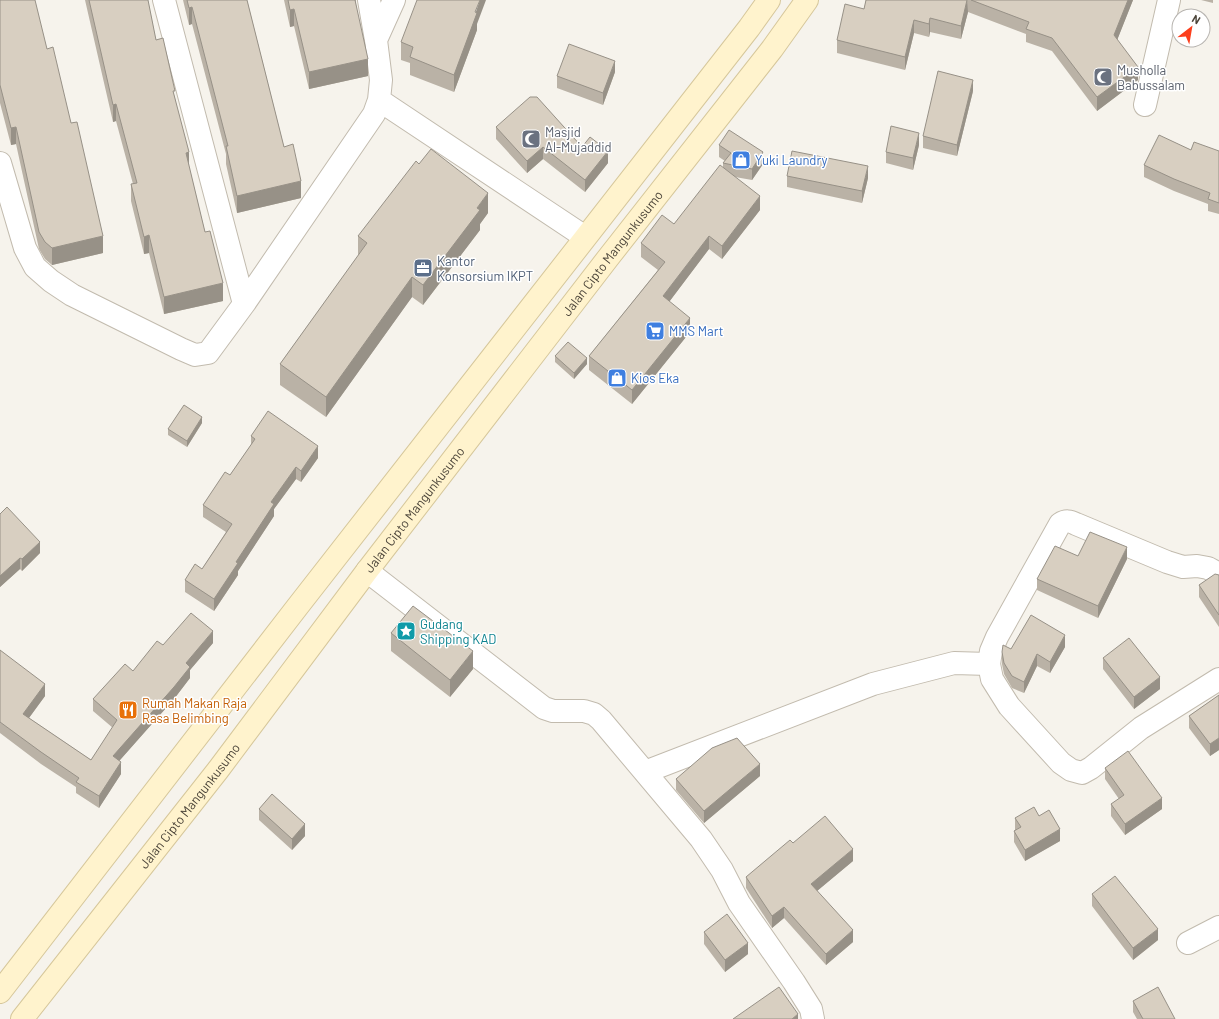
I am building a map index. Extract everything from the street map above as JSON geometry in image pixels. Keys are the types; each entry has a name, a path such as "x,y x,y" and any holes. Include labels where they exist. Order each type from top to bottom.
{"street":[{"path":"164,0 244,304"},
{"path":"0,163 25,248 35,267 51,281 72,295 195,355 208,353 244,304 374,114 380,100 381,80 369,0"},
{"path":"376,40 394,0"},
{"path":"0,992 293,612 749,28 769,0"},
{"name":"Jalan Cipto Mangunkusumo","path":"22,1019 218,770 367,571 608,258 772,49 807,0"},
{"path":"1146,105 1169,0"},
{"path":"380,100 585,237"},
{"path":"1219,574 1208,568 1196,566 1182,567 1167,562 1069,521 1065,521 1060,524 997,637 991,651 989,664 992,679 1009,706 1061,763 1071,770 1082,773 1091,768 1141,728 1219,679"},
{"path":"367,571 544,708 553,711 584,711 594,714 701,839 722,870 739,903 794,982 810,1009 813,1019"},
{"path":"644,772 873,684 954,663 989,664"},
{"path":"1188,943 1219,927"}],"building":[{"path":"0,0 35,0 47,49 53,47 71,123 77,122 103,236 52,248 45,242 39,232 16,127 11,128 0,85"},
{"path":"89,0 148,0 156,40 163,38 175,91 173,91 189,152 186,153 205,232 210,231 223,283 164,297 149,235 144,237 131,184 137,183 116,104 113,105"},
{"path":"187,0 247,0 284,147 293,144 301,181 237,196 226,146 228,146 192,7 189,8"},
{"path":"288,0 355,0 368,59 309,72 294,9 290,10"},
{"path":"417,0 480,0 475,12 477,13 454,75 410,57 413,47 401,42"},
{"path":"866,0 967,0 961,26 930,18 929,24 914,20 905,57 837,40 845,4 864,9"},
{"path":"971,0 1128,0 1114,35 1138,67 1097,97 1052,38 1026,29 1029,22"},
{"path":"569,44 615,61 603,93 557,76"},
{"path":"938,71 973,80 957,145 923,136"},
{"path":"530,97 537,97 582,147 590,137 608,151 585,180 543,147 527,161 496,127"},
{"path":"891,126 919,133 913,158 886,152"},
{"path":"729,130 763,152 752,169 723,163 731,153 719,145"},
{"path":"1159,135 1191,150 1194,142 1219,151 1219,203 1208,199 1210,193 1144,165"},
{"path":"431,149 488,193 477,208 480,210 423,285 412,277 326,397 280,364 367,243 358,236 416,161 419,164"},
{"path":"792,151 868,166 862,191 787,176"},
{"path":"720,165 760,196 722,246 709,236 663,296 690,318 632,390 589,356 665,262 641,243 662,215 674,224"},
{"path":"568,342 587,358 574,373 555,356"},
{"path":"184,405 202,417 187,441 168,429"},
{"path":"268,411 318,446 301,471 296,467 271,502 274,504 214,599 185,580 195,564 202,569 232,524 203,505 225,472 230,475 255,439 251,436"},
{"path":"7,507 40,542 22,559 20,558 0,576 0,514"},
{"path":"1090,532 1127,547 1098,606 1037,579 1055,546 1078,556"},
{"path":"1215,574 1219,575 1219,615 1199,585"},
{"path":"413,606 473,651 450,680 391,633"},
{"path":"191,613 213,631 186,663 190,667 174,687 113,756 121,762 99,796 76,782 79,778 0,722 0,650 45,684 23,714 91,760 117,720 93,699 125,664 133,671 157,641 163,645"},
{"path":"1031,615 1065,635 1050,662 1037,654 1024,682 1012,676 1004,663 1002,652 1003,645 1011,649"},
{"path":"1129,638 1160,677 1134,697 1103,658"},
{"path":"1219,695 1219,738 1210,744 1189,716"},
{"path":"737,738 760,764 704,811 676,779 712,748"},
{"path":"1128,751 1162,798 1125,824 1111,804 1124,795 1105,768"},
{"path":"272,794 305,824 292,839 259,809"},
{"path":"1034,807 1039,816 1049,810 1060,829 1025,850 1014,831 1021,827 1015,818"},
{"path":"825,816 853,849 811,884 853,930 826,954 784,907 772,916 746,877 790,840 793,843"},
{"path":"1115,876 1158,929 1133,948 1092,894"},
{"path":"727,914 748,943 725,960 704,932"},
{"path":"779,987 798,1014 792,1019 733,1019"},
{"path":"1158,987 1175,1019 1143,1019 1133,1001"}],"place":[{"name":"Musholla Babussalam","path":"1103,77"},
{"name":"Masjid Al-Mujaddid","path":"531,139"},
{"name":"Yuki Laundry","path":"741,160"},
{"name":"Kantor Konsorsium IKPT","path":"423,268"},
{"name":"MMS Mart","path":"655,331"},
{"name":"Kios Eka","path":"617,378"},
{"name":"Gudang Shipping KAD","path":"406,631"},
{"name":"Rumah Makan Raja Rasa Belimbing","path":"128,710"}]}
